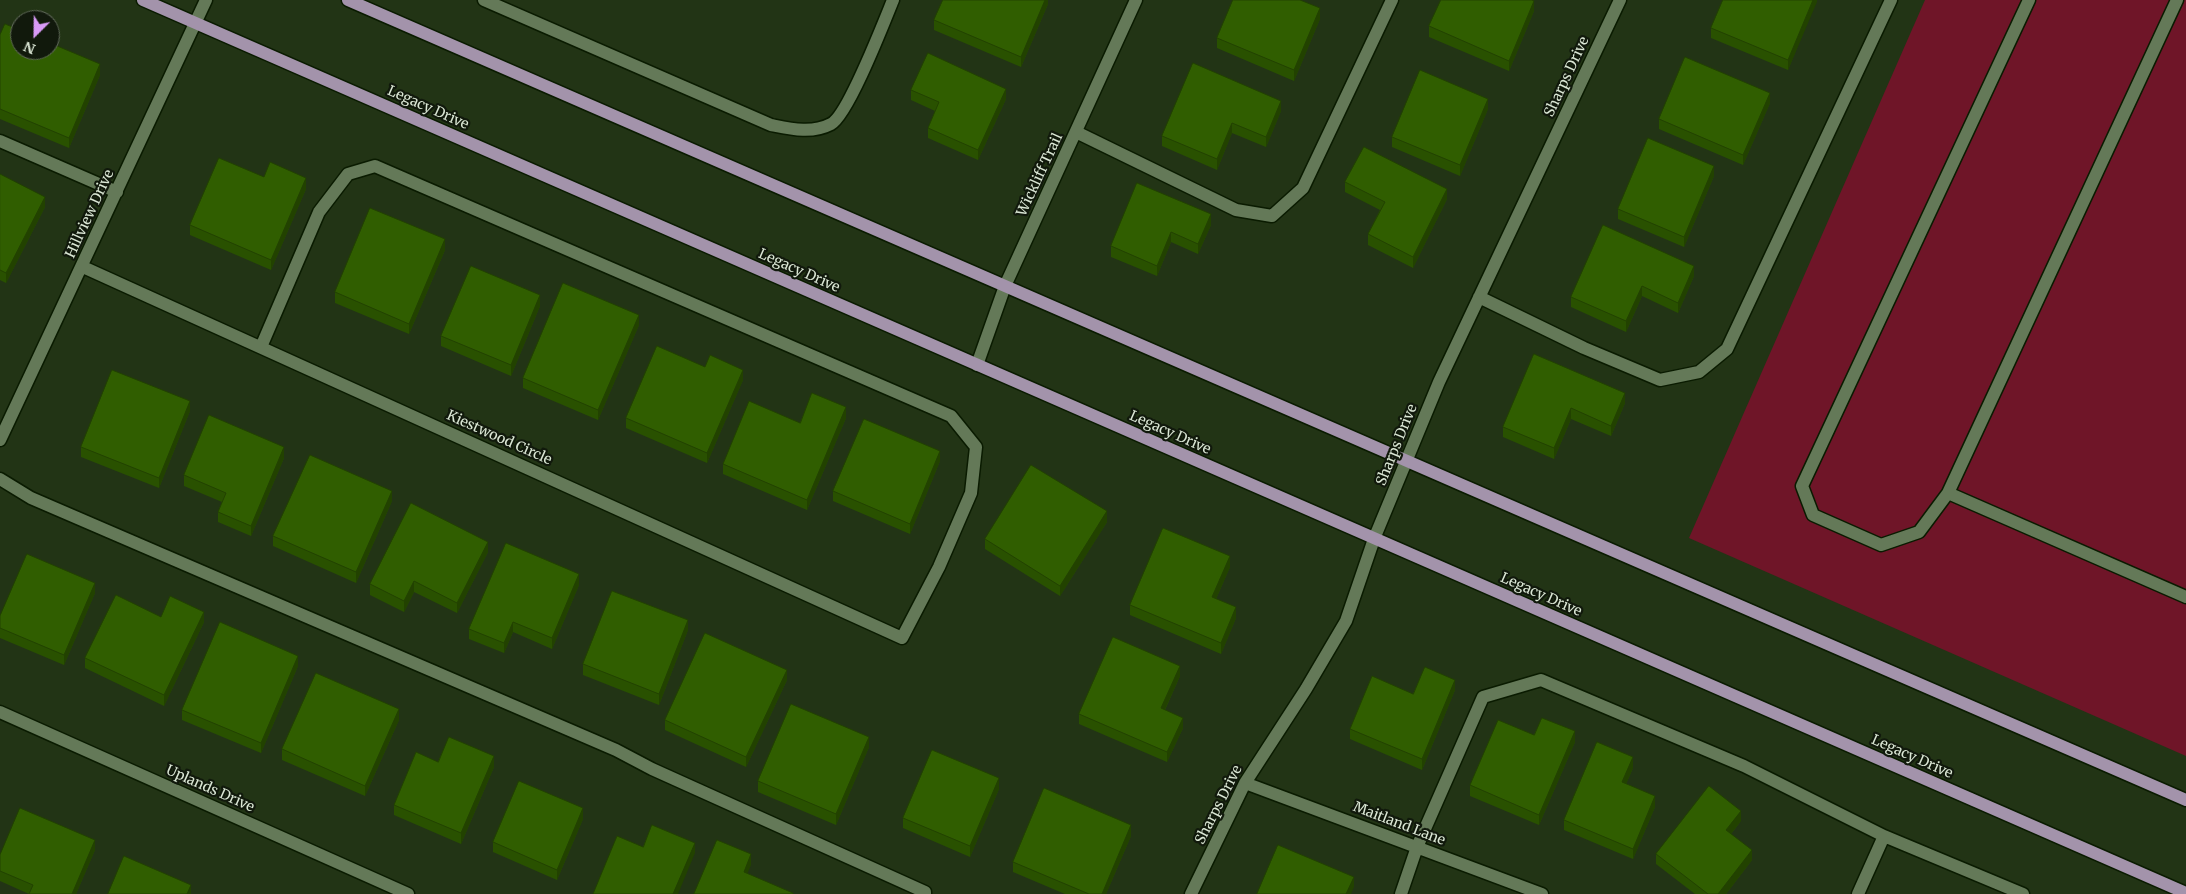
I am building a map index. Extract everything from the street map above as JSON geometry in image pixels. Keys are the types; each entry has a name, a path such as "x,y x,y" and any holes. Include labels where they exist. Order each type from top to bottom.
{"main road":[{"name":"Legacy Drive","path":"143,0 2186,893"},
{"path":"348,0 2186,800"}],"street":[{"name":"Hillview Drive","path":"0,440 206,0"},
{"path":"484,0 771,125 802,131 832,124 849,101 893,0"},
{"name":"Wickliff Trail","path":"977,365 1004,286 1136,0"},
{"path":"1076,132 1236,210 1272,216 1303,188 1392,0"},
{"name":"Sharps Drive","path":"1191,894 1245,783 1306,689 1346,621 1374,539 1439,382 1620,0"},
{"path":"1479,297 1584,348 1660,380 1699,372 1727,349 1891,0"},
{"path":"2029,0 1802,486 1813,515 1881,545 1919,532 1948,493 2177,0"},
{"path":"0,141 117,192"},
{"name":"Kiestwood Circle","path":"83,266 261,347 902,638 939,567 970,493 976,447 952,416 375,166 348,174 319,212 261,347"},
{"path":"0,478 31,498 616,750 652,769 859,861 925,892 925,894"},
{"path":"1948,493 2186,597"},
{"path":"1401,894 1417,847 1484,697 1542,680 1744,766 1884,836 2023,894"},
{"name":"Uplands Drive","path":"0,712 408,894"},
{"name":"Maitland Lane","path":"1245,783 1542,894"},
{"path":"1858,894 1884,836"}],"shaded area":[{"path":"1925,0 2186,0 2186,756 1689,538"}],"building":[{"path":"943,0 1045,0 1021,57 934,20"},
{"path":"1233,0 1300,0 1320,8 1294,70 1217,38"},
{"path":"1441,0 1534,1 1509,61 1429,26"},
{"path":"1723,0 1813,0 1788,60 1711,28"},
{"path":"5,24 10,26 10,60 60,60 60,47 100,64 69,138 0,109 0,35"},
{"path":"928,53 1006,89 978,150 928,128 939,102 911,90"},
{"path":"1685,57 1770,93 1743,155 1659,119"},
{"path":"1193,63 1281,101 1266,137 1232,123 1217,159 1162,136"},
{"path":"1420,70 1488,99 1460,165 1392,137"},
{"path":"1648,138 1714,166 1684,237 1618,209"},
{"path":"1364,147 1447,189 1413,257 1368,234 1385,202 1345,182"},
{"path":"219,158 264,177 270,162 306,178 271,260 190,225"},
{"path":"0,174 45,197 6,273 0,270"},
{"path":"1137,183 1211,214 1198,244 1171,232 1157,266 1111,246"},
{"path":"370,208 445,239 409,324 335,292"},
{"path":"1603,225 1694,266 1678,303 1642,286 1626,321 1571,297"},
{"path":"471,266 540,295 511,365 441,336"},
{"path":"563,283 639,315 598,410 523,378"},
{"path":"657,346 705,367 710,355 743,370 707,453 626,418"},
{"path":"1534,354 1625,393 1611,426 1571,408 1554,448 1503,427"},
{"path":"112,370 190,401 159,478 81,447"},
{"path":"812,393 846,407 807,500 723,464 749,401 800,423"},
{"path":"209,415 284,447 251,526 218,512 226,493 184,475"},
{"path":"864,419 940,451 910,524 833,491"},
{"path":"310,455 392,491 356,572 273,536"},
{"path":"1031,465 1107,511 1060,586 985,539"},
{"path":"411,503 488,542 457,603 414,581 404,601 370,584"},
{"path":"1163,528 1230,556 1212,597 1236,607 1221,643 1130,605"},
{"path":"506,543 579,574 552,638 513,622 504,643 469,629"},
{"path":"27,554 95,583 64,655 0,628 0,616"},
{"path":"612,591 688,620 659,694 583,664"},
{"path":"116,595 161,617 170,596 204,612 164,695 85,658"},
{"path":"220,622 298,656 261,743 182,710"},
{"path":"705,633 787,670 746,757 665,720"},
{"path":"1113,637 1180,666 1161,708 1183,718 1167,752 1079,714"},
{"path":"1425,667 1455,680 1422,759 1350,729 1372,676 1413,694"},
{"path":"316,673 399,709 365,786 282,749"},
{"path":"791,704 869,737 836,814 758,781"},
{"path":"1542,718 1575,731 1539,815 1470,785 1498,720 1534,735"},
{"path":"449,737 494,756 461,833 394,805 416,752 438,762"},
{"path":"1597,742 1633,757 1622,782 1655,796 1633,849 1564,820"},
{"path":"932,750 999,778 970,846 903,818"},
{"path":"519,781 583,808 557,870 493,842"},
{"path":"1709,786 1741,811 1726,830 1752,850 1718,894 1708,894 1656,854"},
{"path":"1044,788 1131,825 1102,894 1089,894 1013,862"},
{"path":"20,808 95,840 72,894 29,894 33,885 0,871 0,855"},
{"path":"652,825 695,843 673,894 593,894 617,836 643,847"},
{"path":"717,840 751,854 744,872 793,894 694,894"},
{"path":"1278,845 1354,877 1346,894 1257,894"},
{"path":"124,856 191,885 187,894 108,894"}]}
